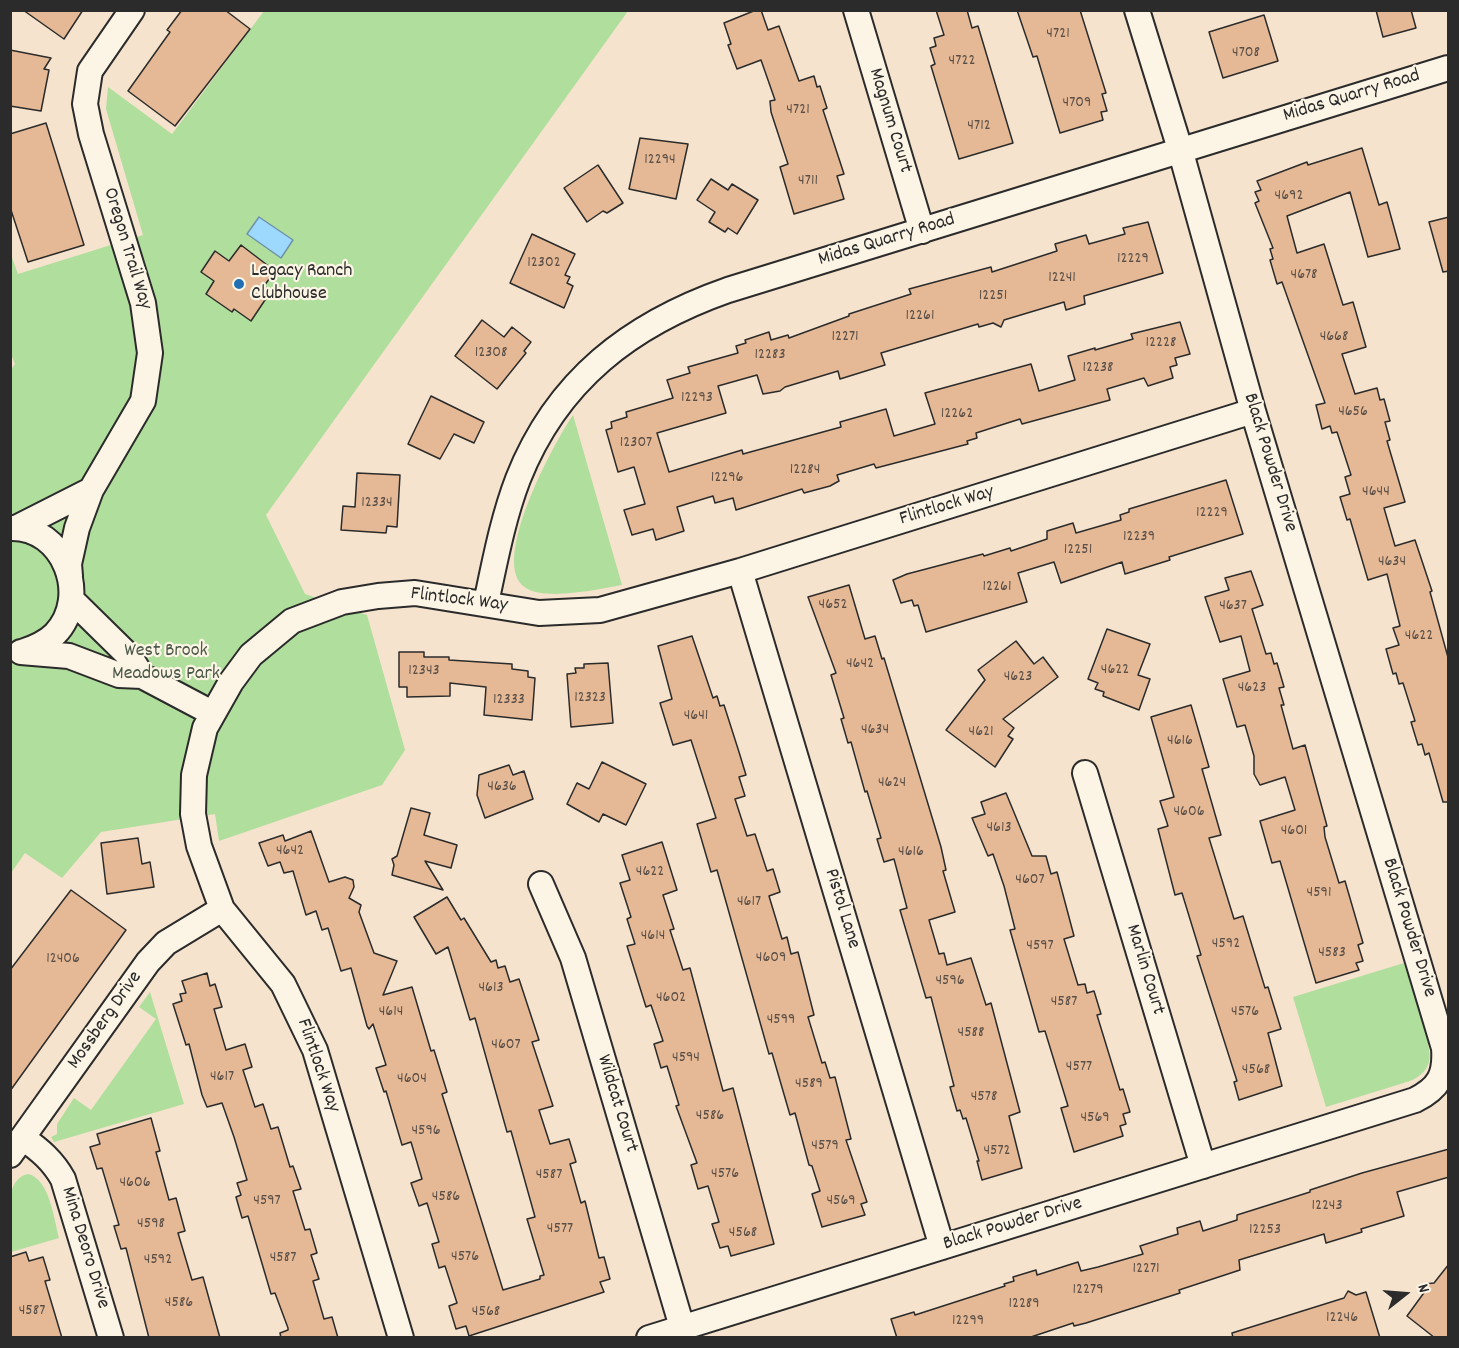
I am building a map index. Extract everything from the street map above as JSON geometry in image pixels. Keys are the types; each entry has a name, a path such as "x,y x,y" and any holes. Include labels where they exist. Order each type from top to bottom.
{"street":[{"name":"Oregon Trail Way","path":"70,576 69,564 77,528 91,490 143,401 149,361 149,331 143,303 91,134 85,104 90,71 132,10"},
{"name":"Magnum Court","path":"856,10 922,231"},
{"name":"Black Powder Drive","path":"649,1338 1415,1100 1430,1093 1439,1083 1445,1067 1444,1048 1253,411 1180,149 1137,10"},
{"name":"Midas Quarry Road","path":"486,603 509,505 528,456 557,408 607,354 646,326 698,300 1180,149 1449,68"},
{"name":"Flintlock Way","path":"401,1338 315,1050 283,984 222,909 199,846 193,814 194,775 205,728 212,713 251,655 292,621 342,602 378,596 415,593 539,613 600,610 741,571 1253,411"},
{"path":"13,528 91,490"},
{"path":"13,528 34,533 51,543 63,558 70,576 72,600 66,618 54,634 39,646 13,653"},
{"name":"Pistol Lane","path":"741,571 942,1246"},
{"path":"72,600 130,657 142,676"},
{"path":"13,653 69,656 119,675 142,676 212,713"},
{"name":"Marlin Court","path":"1085,773 1203,1166"},
{"name":"Wildcat Court","path":"541,884 573,958 682,1327"},
{"name":"Mossberg Drive","path":"17,1147 148,962 166,944 222,909"},
{"name":"Mina Deoro Drive","path":"17,1147 41,1151 56,1166 63,1179 111,1338"}],"green space":[{"name":"West Brook Meadows Park","path":"264,11 628,11 266,515 305,594 367,615 405,750 382,785 219,841 215,814 101,832 62,878 25,853 11,873 10,371 15,364 10,352 10,252 18,274 143,235 106,109 108,87 172,134"},
{"path":"573,415 622,585 573,593 535,592 526,588 516,575 514,555 519,530 540,475"},
{"path":"1404,963 1428,1043 1430,1054 1426,1069 1410,1081 1326,1107 1293,997"},
{"path":"150,992 184,1104 54,1142 51,1137 57,1134 57,1124 74,1098 91,1110 156,1019 139,1007"},
{"path":"28,1174 35,1177 46,1192 59,1238 11,1252 10,1195 19,1178"}],"water":[{"path":"259,217 293,240 281,258 247,234"}],"building":[{"path":"23,10 83,10 64,39"},
{"path":"182,10 225,10 250,29 175,126 128,91 170,32 167,30"},
{"path":"761,10 768,30 779,26 799,81 814,76 817,87 820,86 827,108 823,110 844,174 837,176 844,199 794,214 780,167 788,164 771,112 770,101 775,100 761,60 737,69 728,45 731,44 724,23"},
{"path":"936,10 967,10 972,28 978,26 1013,143 959,159 931,66 935,64 930,48 936,46 934,38 944,35"},
{"path":"1017,10 1080,10 1106,93 1102,94 1107,111 1101,112 1103,120 1060,133 1037,56 1033,57"},
{"path":"1376,10 1411,10 1416,28 1383,37"},
{"path":"1264,15 1278,61 1223,78 1209,32"},
{"path":"10,50 51,58 44,69 49,70 41,111 10,106"},
{"path":"46,123 84,245 28,262 10,207 10,134"},
{"path":"640,138 688,144 676,199 629,189"},
{"path":"1362,148 1379,205 1387,202 1400,249 1368,257 1350,192 1287,216 1297,253 1324,244 1343,305 1353,302 1366,347 1342,354 1355,394 1377,388 1380,400 1384,399 1390,421 1385,422 1390,440 1387,441 1405,502 1384,508 1395,546 1415,540 1432,591 1430,592 1449,661 1449,802 1443,802 1429,753 1425,755 1422,744 1418,745 1411,722 1415,721 1403,683 1399,684 1396,673 1393,674 1386,649 1399,645 1393,628 1400,626 1387,574 1368,580 1350,519 1347,520 1340,497 1350,494 1345,477 1351,475 1337,432 1332,433 1330,426 1322,429 1316,405 1325,403 1282,282 1277,284 1270,260 1273,259 1270,249 1273,248 1255,203 1259,201 1255,192 1261,190 1257,181 1307,162 1308,165"},
{"path":"598,165 623,203 607,213 603,211 587,222 564,188"},
{"path":"711,179 728,190 732,184 758,200 737,234 728,228 725,232 709,222 715,212 697,200"},
{"path":"1449,217 1449,271 1443,272 1429,222"},
{"path":"1148,222 1163,273 1084,296 1085,304 1066,310 1064,302 1004,320 1001,327 993,323 979,327 978,324 881,353 885,365 840,379 838,371 785,387 780,391 763,394 757,375 718,386 726,413 657,433 669,472 742,450 743,454 841,427 840,422 886,409 894,436 935,424 925,393 1031,364 1039,391 1075,380 1068,356 1133,339 1131,334 1180,322 1190,354 1175,358 1177,365 1170,367 1173,378 1148,386 1144,378 1107,389 1110,400 1022,424 1020,419 976,433 977,438 967,441 968,444 876,468 874,464 837,475 839,481 830,486 804,493 802,489 736,510 733,498 715,503 713,496 677,507 684,531 656,540 653,529 632,535 624,510 645,504 634,467 618,472 606,430 612,428 611,422 627,417 626,412 673,398 667,380 690,373 688,367 738,353 736,346 746,343 745,340 769,332 771,340 788,335 789,338 849,316 849,314 911,294 909,289 991,267 992,272 1057,251 1055,244 1086,235 1089,244 1125,234 1123,228"},
{"path":"532,234 575,254 565,275 570,277 567,283 573,286 564,308 510,283"},
{"name":"Legacy Ranch Clubhouse","path":"241,245 275,271 264,286 271,291 251,321 234,309 232,312 206,294 214,281 201,272 215,251 229,261"},
{"path":"482,320 504,337 512,327 531,342 524,351 526,353 497,389 455,356"},
{"path":"431,396 484,422 474,443 454,434 440,459 408,444"},
{"path":"357,473 400,475 397,527 387,526 386,533 341,530 343,506 355,507"},
{"path":"1226,480 1243,534 1169,557 1170,560 1125,574 1122,562 1061,583 1054,562 1018,573 1027,602 926,632 918,605 914,606 912,600 901,603 893,580 907,574 983,554 984,556 1010,548 1011,551 1047,539 1047,531 1073,523 1076,533 1121,520 1120,515 1129,512 1129,509"},
{"path":"1251,571 1263,605 1252,609 1266,654 1271,653 1274,664 1277,663 1284,687 1279,688 1284,705 1281,705 1293,749 1305,745 1327,826 1324,827 1325,837 1339,883 1345,881 1363,943 1358,945 1363,961 1356,963 1359,970 1316,983 1280,861 1272,863 1260,821 1295,810 1285,777 1260,785 1254,774 1254,756 1245,725 1237,727 1223,679 1250,671 1241,636 1220,642 1205,597 1229,590 1225,578"},
{"path":"849,585 865,639 875,636 882,659 884,658 941,847 946,870 943,871 955,912 929,920 939,954 944,953 947,965 971,958 986,1005 991,1003 1020,1112 1009,1116 1022,1168 982,1180 977,1161 979,1161 966,1118 963,1119 960,1110 957,1111 950,1087 954,1086 931,997 926,998 900,910 907,908 894,859 884,862 877,839 881,838 867,791 865,792 851,742 848,743 841,719 844,718 831,675 836,673 808,597"},
{"path":"1107,629 1150,644 1138,675 1150,679 1139,710 1103,696 1104,692 1095,689 1098,683 1088,679"},
{"path":"692,636 713,698 717,696 720,706 724,705 739,752 746,775 739,777 745,796 735,799 747,836 755,834 767,871 773,869 780,892 769,896 782,939 787,937 791,954 798,952 814,1015 808,1017 822,1063 825,1062 830,1078 835,1077 851,1139 846,1140 867,1202 861,1204 865,1215 822,1227 812,1194 820,1191 812,1166 809,1165 795,1113 790,1115 772,1053 769,1054 717,870 711,872 697,824 716,818 691,740 673,745 660,703 672,699 658,646"},
{"path":"1016,641 1034,664 1043,657 1058,677 1003,719 1014,728 1008,736 1013,739 995,767 946,730 985,680 978,670"},
{"path":"399,652 424,652 424,657 449,657 449,660 512,664 512,669 528,671 528,677 535,678 532,720 484,715 486,687 450,683 450,696 407,697 407,687 399,687"},
{"path":"608,663 613,723 571,727 567,674 576,673 575,668 584,668 584,664"},
{"path":"1191,705 1209,767 1202,769 1221,835 1209,838 1234,919 1243,916 1265,988 1268,987 1281,1029 1268,1033 1282,1086 1239,1100 1234,1082 1237,1081 1197,956 1201,955 1182,893 1175,895 1158,829 1168,826 1160,801 1174,797 1151,717"},
{"path":"602,762 646,784 626,825 603,814 599,822 567,804 577,783 589,789"},
{"path":"509,765 513,775 524,771 533,799 485,818 477,795 479,775"},
{"path":"1006,793 1032,856 1046,856 1051,874 1057,872 1074,936 1064,939 1078,985 1085,984 1087,993 1094,991 1101,1014 1097,1015 1120,1090 1123,1089 1130,1112 1123,1114 1126,1124 1120,1126 1123,1136 1074,1152 1061,1108 1068,1106 1045,1031 1039,1032 1010,930 1015,929 1004,886 993,854 988,856 972,818 985,814 981,802"},
{"path":"411,808 430,813 424,835 457,845 451,868 425,861 443,890 392,875 394,865 392,859 397,856"},
{"path":"311,831 329,882 345,877 353,880 354,887 349,898 361,905 359,912 374,953 397,961 383,995 412,987 431,1051 434,1050 447,1092 442,1094 503,1290 540,1279 540,1276 544,1275 527,1219 535,1217 511,1131 507,1132 475,1018 470,1020 448,947 436,954 414,917 447,897 461,920 464,918 491,962 496,960 498,968 505,966 510,982 519,979 539,1040 532,1042 553,1106 539,1110 550,1144 569,1139 576,1162 570,1164 581,1203 585,1201 599,1258 604,1257 610,1279 600,1282 604,1292 469,1336 466,1326 456,1329 449,1306 457,1303 445,1266 439,1268 432,1244 439,1242 427,1203 419,1206 411,1183 422,1179 411,1142 402,1145 386,1091 384,1092 376,1068 386,1065 373,1024 369,1029 367,1026 351,968 341,971 328,928 322,930 316,911 306,915 293,871 284,873 280,862 268,866 259,843 283,835 285,841"},
{"path":"138,838 142,864 150,862 154,887 107,894 101,843"},
{"path":"662,842 677,890 663,895 674,929 670,930 683,970 690,968 723,1091 733,1088 774,1244 731,1256 728,1246 720,1248 712,1224 719,1222 708,1186 698,1189 691,1165 697,1163 676,1106 679,1105 667,1066 661,1068 654,1044 663,1041 651,1005 646,1007 627,946 635,944 627,919 631,917 620,883 630,880 622,855"},
{"path":"71,890 126,930 10,1091 10,970"},
{"path":"207,973 210,986 215,984 222,1007 214,1009 226,1050 245,1044 252,1067 243,1070 255,1107 263,1104 271,1129 278,1127 290,1167 293,1166 301,1189 293,1191 305,1230 310,1229 317,1253 311,1255 319,1279 313,1281 324,1319 332,1317 338,1338 281,1338 280,1333 288,1328 275,1293 271,1294 248,1216 242,1218 236,1197 241,1195 237,1183 247,1180 234,1137 222,1103 207,1107 189,1044 186,1045 173,1004 182,1001 180,994 186,993 182,981"},
{"path":"151,1118 160,1151 156,1152 169,1200 176,1198 185,1231 178,1233 192,1280 203,1277 220,1338 149,1338 126,1248 121,1249 114,1226 119,1225 102,1168 97,1169 90,1147 100,1144 97,1134"},
{"path":"1449,1149 1449,1177 1397,1192 1404,1216 1361,1229 1362,1232 1326,1243 1324,1234 1239,1260 1240,1270 1179,1290 1180,1293 1086,1323 1074,1326 1073,1323 1028,1338 897,1338 891,1319 914,1312 915,1315 1005,1286 1004,1284 1014,1281 1013,1277 1036,1270 1037,1275 1078,1262 1081,1271 1143,1254 1140,1246 1178,1234 1177,1228 1200,1221 1203,1231 1237,1220 1237,1215 1310,1192 1310,1190"},
{"path":"26,1252 29,1261 43,1257 50,1280 45,1281 62,1338 10,1338 10,1257"},
{"path":"1449,1264 1449,1338 1435,1338 1407,1316 1426,1290 1425,1284 1434,1283"},
{"path":"1348,1291 1356,1295 1366,1292 1380,1338 1233,1338 1232,1333 1344,1298"}],"place":[{"name":"Legacy Ranch Clubhouse","path":"239,284"}]}
